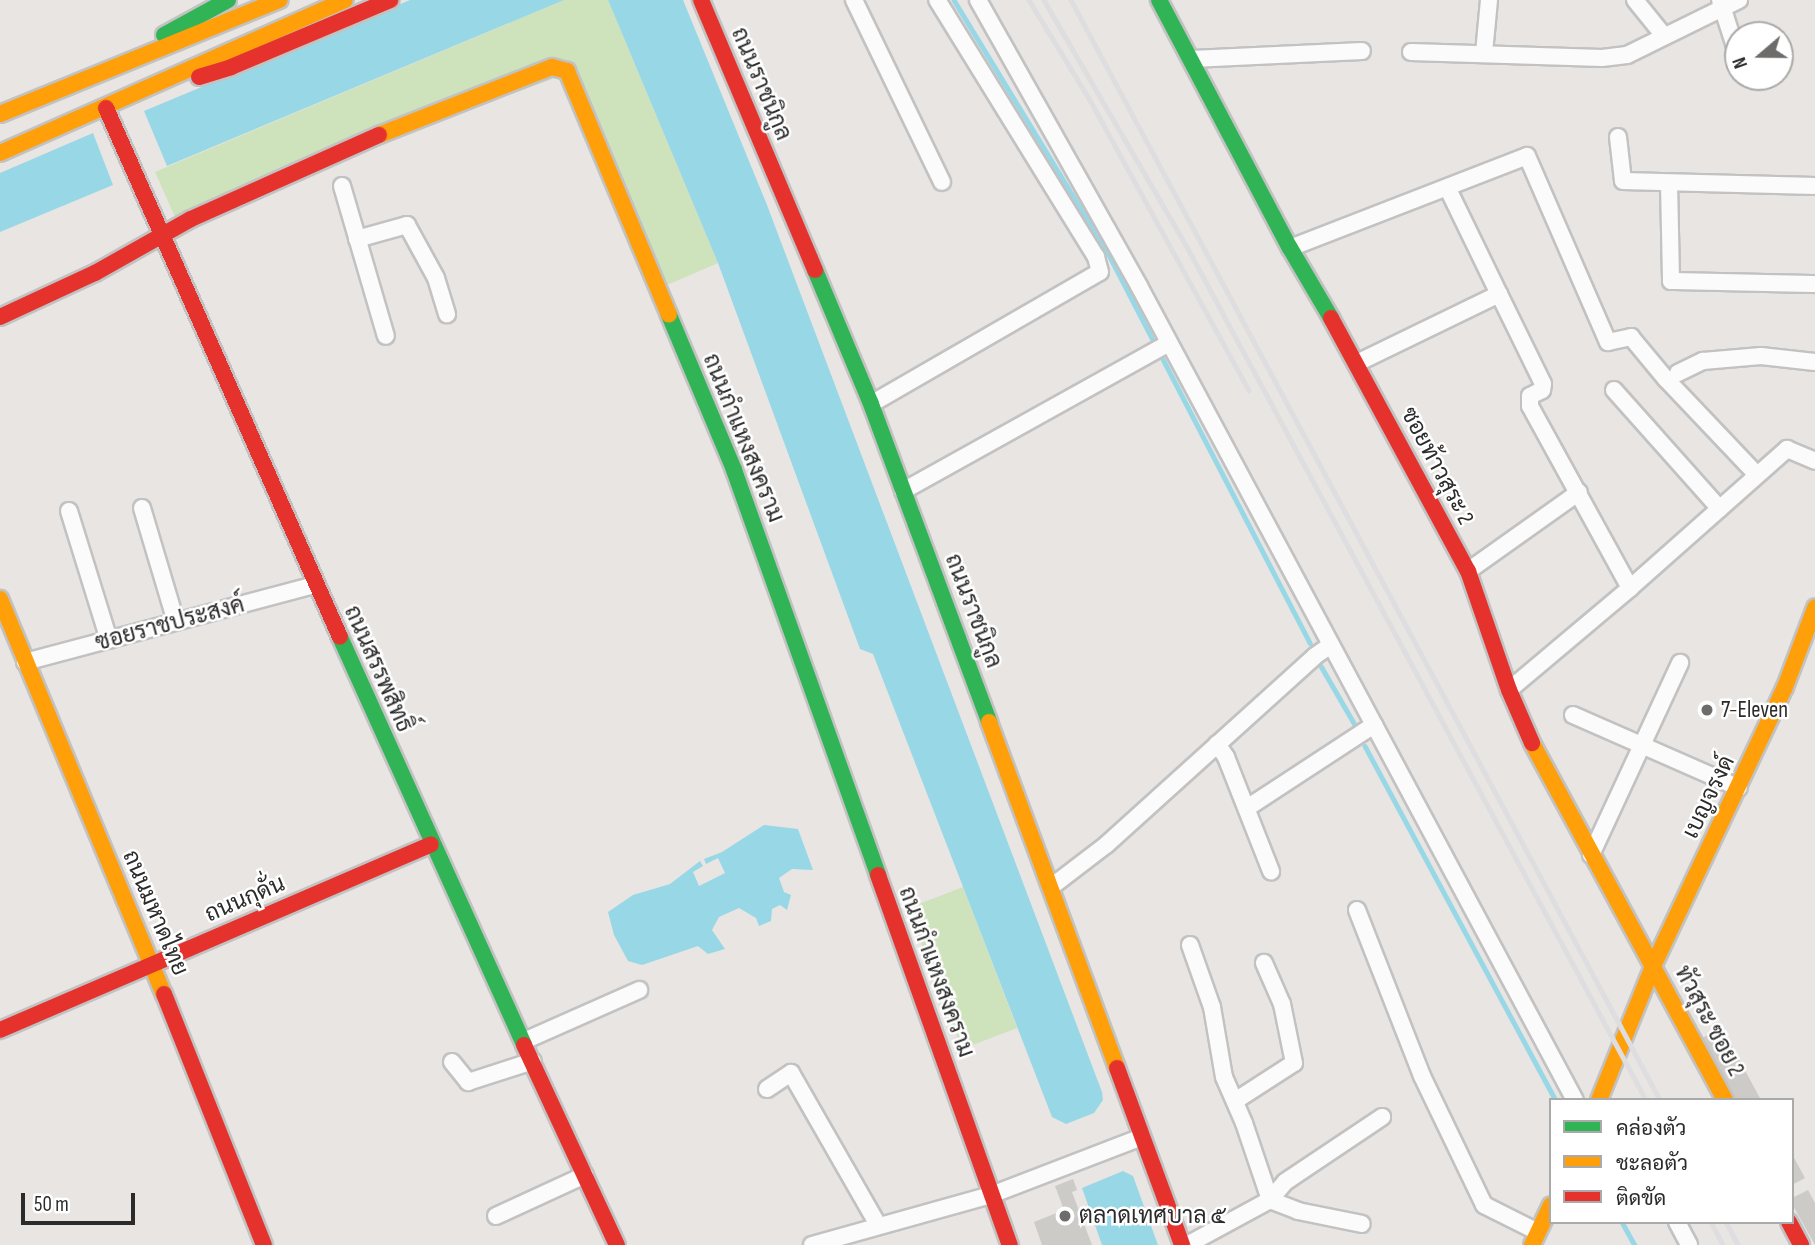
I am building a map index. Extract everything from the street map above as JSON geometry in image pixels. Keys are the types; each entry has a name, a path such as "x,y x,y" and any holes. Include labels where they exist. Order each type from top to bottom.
{"street":[{"path":"113,67 206,9 228,0"},
{"path":"0,114 281,0"},
{"path":"0,153 128,98 224,51 345,0"},
{"path":"128,98 231,67 390,0"},
{"name":"ถนนราชนิกูล","path":"701,0 871,404 1142,1137 1185,1245"},
{"path":"855,0 942,182"},
{"path":"978,0 1162,346 1331,645 1574,1098"},
{"name":"ซอยท้าวสุระ 2","path":"1159,0 1290,248 1357,363 1468,571 1509,690 1529,737 1591,855 1654,964"},
{"path":"1484,53 1489,0"},
{"path":"1635,0 1664,36"},
{"path":"1411,52 1602,58 1627,55 1721,3 1739,0"},
{"path":"871,404 1100,272 1096,257 944,2"},
{"path":"1721,3 1727,21"},
{"path":"1192,60 1362,51"},
{"name":"ถนนกำแหงสงคราม","path":"160,237 191,219 325,157 552,67 567,71 734,470 1010,1245"},
{"name":"ถนนสรรพสิทธิ์","path":"106,108 160,237 315,585 617,1245"},
{"path":"1619,137 1623,181 1815,186"},
{"path":"1290,248 1527,156 1608,342 1631,337 1665,379 1757,475"},
{"path":"1669,183 1671,281 1815,285"},
{"path":"342,186 386,336"},
{"path":"1448,188 1543,384 1542,390 1530,396 1530,406 1630,588"},
{"path":"358,239 407,225 436,278 447,314"},
{"path":"0,317 95,273 160,237"},
{"path":"1357,363 1499,294"},
{"path":"903,491 1162,346"},
{"path":"1678,373 1703,361 1749,357 1815,362"},
{"path":"1614,390 1720,509"},
{"path":"1509,690 1630,588 1787,449 1815,461"},
{"path":"1468,571 1579,492"},
{"path":"142,508 176,622"},
{"path":"69,511 109,640"},
{"name":"ซอยราชประสงค์","path":"25,662 315,585"},
{"name":"ถนนมหาดไทย","path":"0,599 152,963 264,1245"},
{"name":"เบญจรงด์","path":"1600,1098 1654,964 1786,687 1815,608"},
{"path":"1051,887 1106,845 1315,656 1331,645"},
{"path":"1591,855 1680,663"},
{"path":"1573,715 1739,788"},
{"path":"1247,808 1374,725"},
{"path":"1217,744 1247,808 1271,871"},
{"name":"ถนนกุดั่น","path":"0,1030 432,844"},
{"path":"1357,910 1422,1076 1484,1205 1535,1238 1549,1209"},
{"path":"1190,945 1212,1007 1224,1077 1270,1200 1298,1211 1362,1224"},
{"path":"1235,1101 1294,1063 1282,1004 1264,963"},
{"name":"ทัวสุระ ซอย 2","path":"1654,964 1724,1098"},
{"path":"524,1041 639,990"},
{"path":"452,1062 468,1082 533,1062"},
{"path":"767,1089 791,1073 878,1225"},
{"path":"1185,1245 1270,1200 1285,1182 1382,1117"},
{"path":"812,1245 991,1195 1142,1137"},
{"path":"496,1216 585,1175"},
{"path":"1678,1224 1689,1245"},
{"path":"1790,1224 1801,1245"}],"green space":[{"path":"564,0 608,0 718,263 667,285 577,70 175,217 155,172"},
{"path":"963,887 1017,1028 962,1049 908,908"}],"water":[{"path":"410,0 564,0 167,166 144,111"},
{"path":"608,0 683,0 767,205 1102,1092 1103,1100 1094,1113 1066,1124 1052,1117 873,654 860,649 718,263"},
{"path":"93,133 113,185 0,232 0,173"},
{"path":"764,825 798,829 813,870 792,869 779,878 784,892 791,895 787,910 780,905 772,909 771,921 759,926 756,918 739,908 719,917 712,930 725,949 708,954 698,946 642,965 628,961 614,935 608,912 633,895 670,884 700,861 703,866 693,872 699,886 725,873 718,858 706,864 704,859 722,852"},
{"path":"1123,1171 1133,1176 1158,1245 1102,1245 1082,1188"}],"building":[{"path":"1722,1028 1760,1098 1734,1098 1702,1038"},
{"path":"1794,1158 1805,1178 1794,1184"},
{"name":"ตลาดเทศบาล ๕","path":"1073,1179 1077,1190 1072,1192 1092,1245 1042,1245 1034,1222 1064,1210 1055,1186"},
{"path":"1808,1190 1815,1203 1815,1245 1794,1208 1794,1197"}],"waterway":[{"path":"954,0 1108,253 1310,643"},
{"path":"1321,666 1354,723"},
{"path":"1365,746 1555,1098"},
{"path":"1623,1224 1635,1245"}],"railway":[{"path":"1029,0 1090,100 1249,390"},
{"path":"1044,0 1186,245 1645,1098"},
{"path":"1071,0 1659,1098"},
{"path":"1712,1224 1723,1245"},
{"path":"1727,1224 1738,1245"}],"traffic: fast":[{"path":"164,35 228,0"},
{"path":"1159,0 1290,248 1331,318"},
{"path":"815,270 871,404 989,722"},
{"path":"669,315 734,470 878,875"},
{"path":"340,637 524,1045"}],"traffic: slow":[{"path":"0,114 280,0"},
{"path":"0,153 345,0"},
{"path":"379,135 552,67 567,71 669,315"},
{"path":"0,599 164,994"},
{"path":"1600,1098 1654,964 1785,687 1815,608"},
{"path":"989,722 1117,1068"},
{"path":"1532,743 1724,1098"},
{"path":"1532,1245 1549,1209"}],"traffic: jam":[{"path":"199,77 231,67 390,0"},
{"path":"701,0 815,270"},
{"path":"106,108 340,637"},
{"path":"0,317 95,273 191,219 379,135"},
{"path":"1331,318 1468,571 1509,690 1532,743"},
{"path":"0,1030 431,844"},
{"path":"878,875 1010,1245"},
{"path":"164,994 264,1245"},
{"path":"524,1045 617,1245"},
{"path":"1117,1068 1182,1245"},
{"path":"1790,1224 1801,1245"}],"place":[{"name":"7-Eleven","path":"1707,710"},
{"name":"ตลาดเทศบาล ๕","path":"1065,1216"}]}
